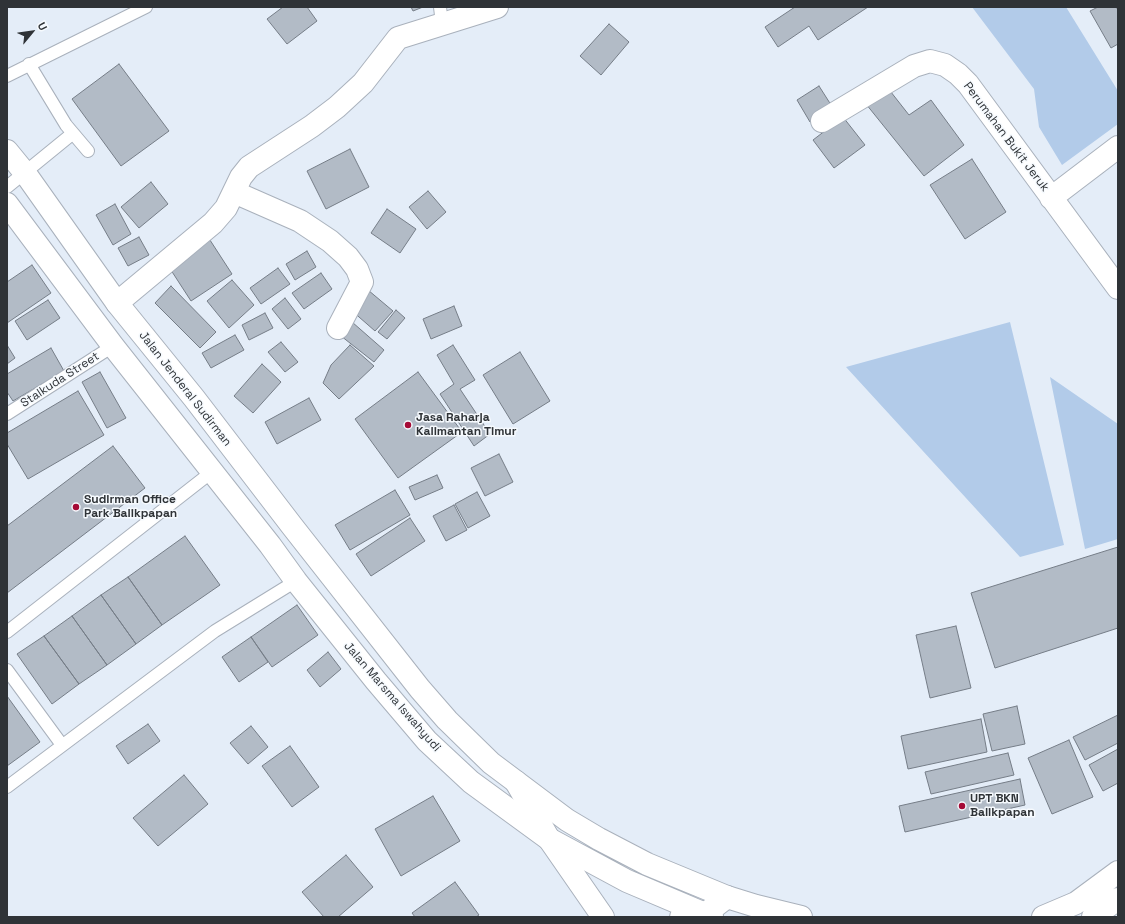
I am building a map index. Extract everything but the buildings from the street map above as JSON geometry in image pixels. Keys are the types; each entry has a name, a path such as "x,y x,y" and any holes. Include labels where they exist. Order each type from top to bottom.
{"main road":[{"path":"116,303 213,224 226,208 241,177 249,167 312,126 337,107 363,83 386,51 398,38 441,15 497,7"},
{"name":"Perumahan Bukit Jeruk","path":"822,121 914,66 930,61 945,65 958,74 968,84 1118,288"},
{"path":"1051,198 1118,148"},
{"name":"Jalan Jenderal Sudirman","path":"8,156 25,173 116,303 194,398 369,624 447,720 491,763 516,782"},
{"path":"234,192 300,221 330,241 348,257 357,269 362,282 338,328"},
{"path":"7,204 113,346 213,471 296,582"},
{"name":"Jalan Marsma Iswahyudi","path":"296,582 427,741 471,782 549,839 626,881 709,916"},
{"path":"516,782 549,839 603,917"},
{"path":"516,782 567,820 599,839 647,864 727,897 801,917"},
{"path":"1043,917 1076,903 1118,872"},
{"path":"681,917 709,916 727,897"},
{"path":"1093,917 1118,899"}],"lane":[{"path":"7,76 146,7"},
{"path":"29,64 72,134 88,151"},
{"path":"7,187 72,134"},
{"name":"Stalkuda Street","path":"7,414 113,346"},
{"path":"7,632 213,471"},
{"path":"7,788 215,631 296,582"},
{"path":"7,670 62,745"}],"shaded area":[{"path":"972,7 1066,7 1118,91 1118,124 1062,165 1039,127 1034,89"},
{"path":"1010,322 1064,545 1020,557 846,367"},
{"path":"1050,377 1118,424 1118,539 1085,549"}],"place":[{"name":"Jasa Raharja Kalimantan Timur","path":"408,425"},
{"name":"Sudirman Office Park Balikpapan","path":"76,507"},
{"name":"UPT BKN Balikpapan","path":"962,806"}]}
